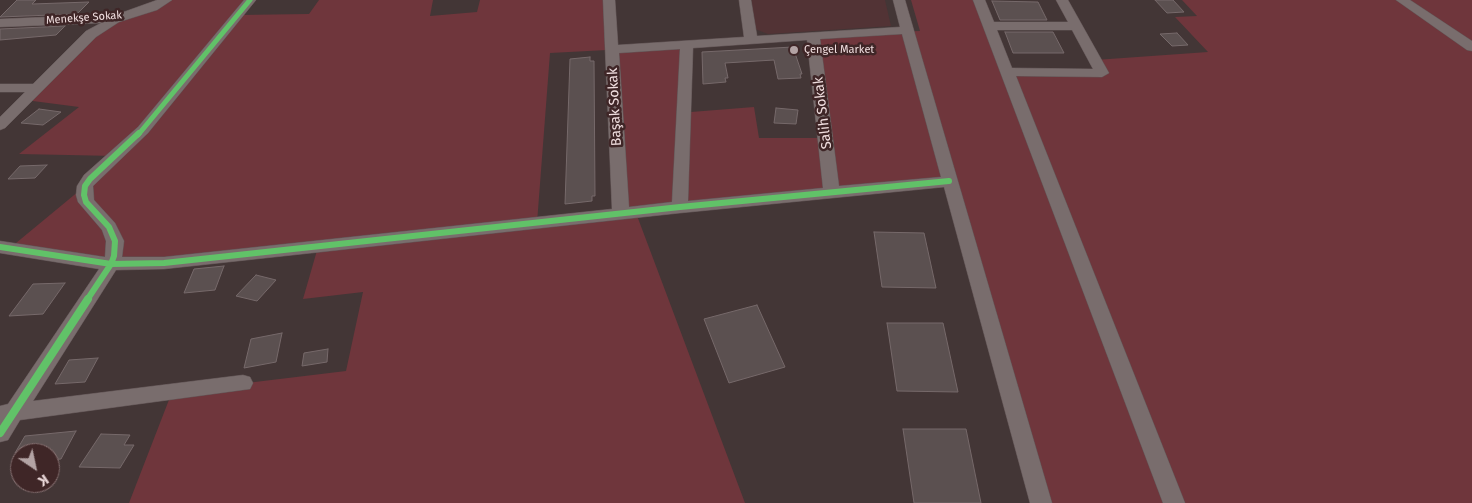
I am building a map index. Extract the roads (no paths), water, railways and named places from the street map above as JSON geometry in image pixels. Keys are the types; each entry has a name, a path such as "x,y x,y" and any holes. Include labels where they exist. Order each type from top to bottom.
{"street":[{"name":"Menekşe Sokak","path":"0,23 119,18 153,7 166,0"},
{"path":"0,433 6,413 111,264 115,241 109,227 86,202 84,195 85,186 90,179 143,130 250,0"},
{"name":"Başak Sokak","path":"609,0 621,214"},
{"path":"745,0 751,39"},
{"path":"899,0 1040,503"},
{"path":"979,0 1174,503"},
{"path":"1007,72 1102,73 1062,0"},
{"path":"1402,0 1472,47"},
{"path":"0,125 91,34 119,18"},
{"path":"989,26 1077,26"},
{"path":"612,49 907,30"},
{"name":"Salih Sokak","path":"813,35 832,192"},
{"path":"680,207 688,43"},
{"path":"0,88 37,88"},
{"path":"0,247 111,264 192,260 680,207 949,181"},
{"path":"6,413 243,383"}],"place":[{"name":"Çengel Market","path":"794,50"}]}
